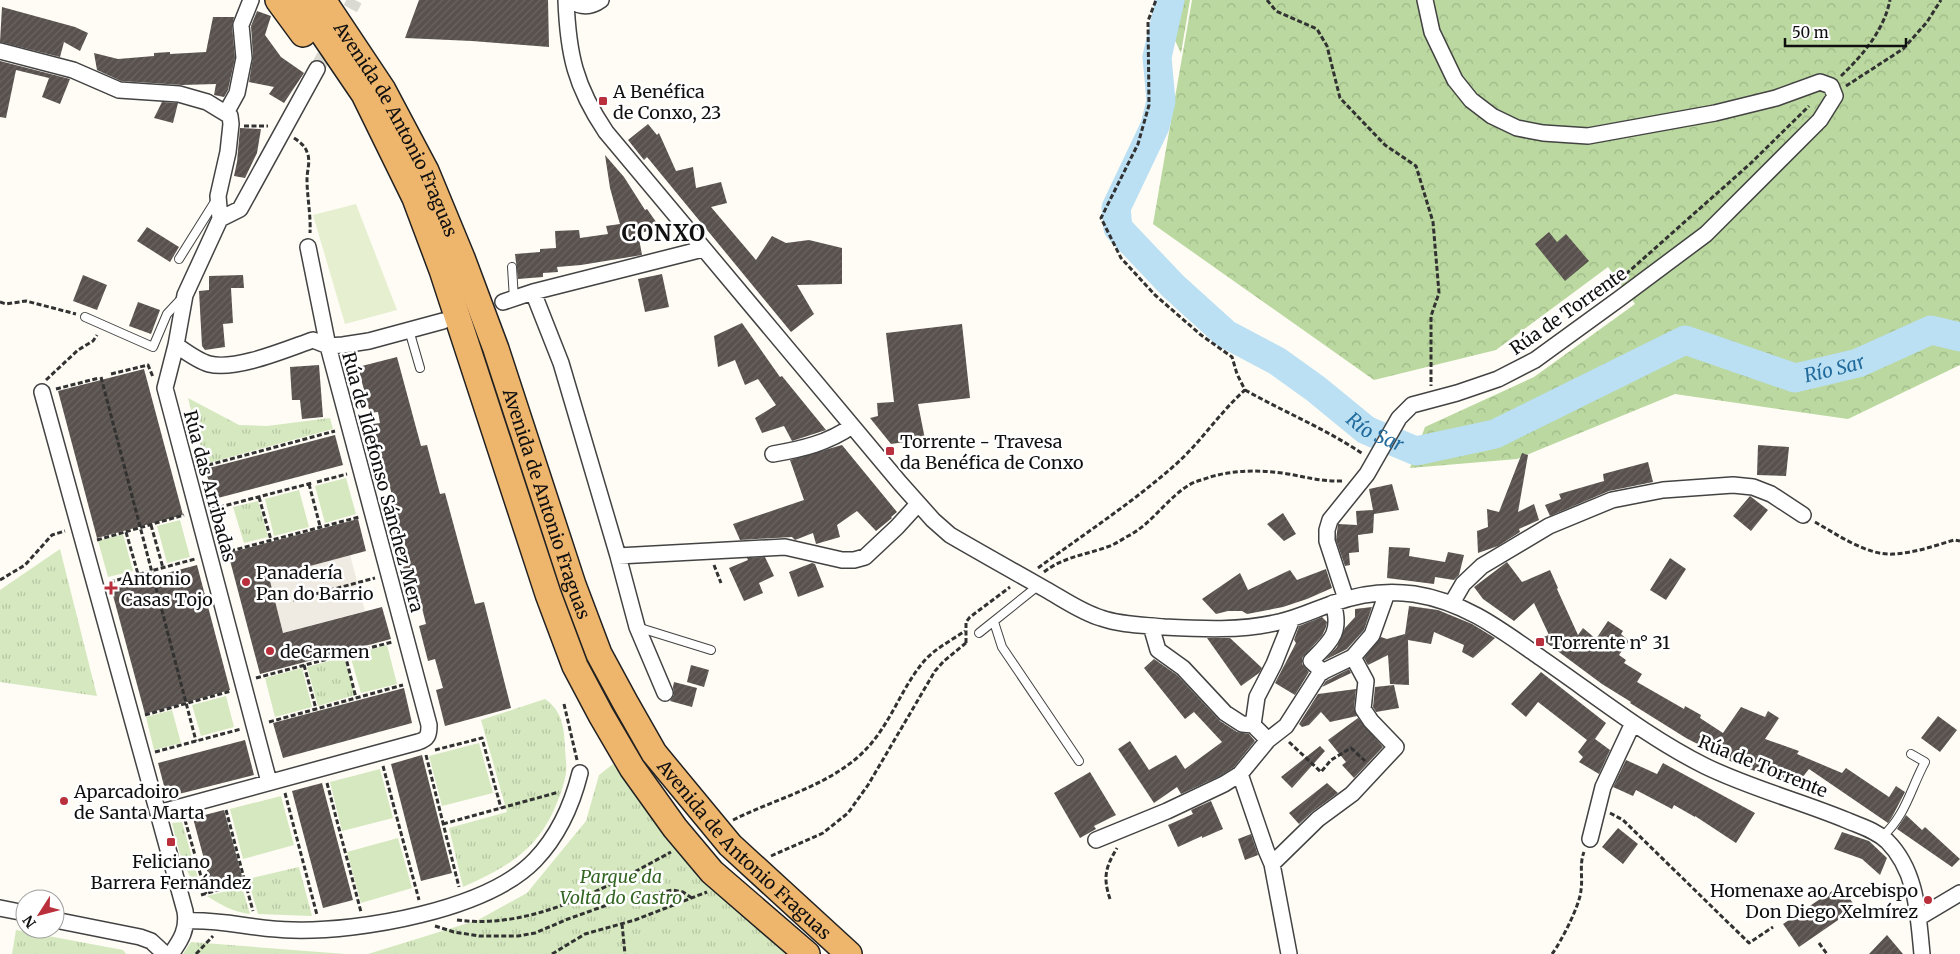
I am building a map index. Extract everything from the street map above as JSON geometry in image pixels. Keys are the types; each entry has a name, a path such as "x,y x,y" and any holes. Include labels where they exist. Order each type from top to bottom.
{"highway":[{"path":"278,0 308,41 368,132 398,163"},
{"name":"Avenida de Antonio Fraguas","path":"300,0 364,94 415,198 442,270 548,594 576,666 592,698 632,768 675,828 712,872 807,954"},
{"name":"Avenida de Antonio Fraguas","path":"323,0 383,90 426,171 470,278 496,349 572,585 599,654 654,753 730,845 849,954"},
{"path":"342,0 357,20 410,109 440,172 462,229 470,278"}],"street":[{"path":"226,113 238,93 244,58 241,25 251,0"},
{"name":"Rúa de Torrente","path":"566,0 569,49 580,85 594,114 606,132 852,426 918,504 941,528 1080,609 1104,619 1122,623 1186,628 1239,628 1266,625 1292,619 1340,601 1387,593 1413,594 1466,608 1493,624 1633,723 1706,766 1832,814 1882,837 1899,854 1909,872 1918,918 1922,954"},
{"path":"567,33 576,3 592,5 601,0"},
{"path":"1425,0 1432,32 1455,80 1471,100 1492,116 1517,128 1543,133 1588,136 1715,113 1776,98 1820,82 1833,89"},
{"path":"0,51 73,70 119,90 179,94 207,102 230,116 228,152 218,196 220,219 240,209 317,70"},
{"name":"Rúa de Torrente","path":"1340,601 1327,541 1327,530 1330,520 1374,463 1399,418 1429,390 1457,393 1498,379 1534,360 1706,234 1820,120 1833,100 1833,89"},
{"name":"Rúa das Arribadas","path":"220,219 184,295 176,345 165,388 269,782"},
{"name":"Rúa de Ildefonso Sánchez Mera","path":"269,782 425,740 428,735 429,725 328,346 308,246"},
{"path":"509,300 533,292 703,249"},
{"path":"533,292 561,363 637,627 665,694"},
{"path":"176,345 207,363 223,366 248,362 313,340 328,346 369,340 443,321"},
{"path":"42,392 187,921 184,932 171,954"},
{"path":"773,454 800,449 832,439 852,426"},
{"path":"1452,603 1463,584 1482,566 1549,526 1612,500 1663,490 1733,485 1753,487 1770,494 1803,515"},
{"path":"618,556 785,547 842,560 854,560 865,557 918,504"},
{"path":"1096,840 1224,784 1240,774 1268,740 1286,726 1320,673 1353,657 1372,635 1387,593"},
{"path":"1323,672 1311,661 1326,646 1335,632 1340,601"},
{"path":"1253,726 1257,698 1274,664 1292,619"},
{"path":"1151,626 1158,650 1183,668 1224,713 1242,724 1253,726 1268,740"},
{"path":"1272,864 1318,819 1352,794 1396,747 1371,721 1363,709 1366,681 1353,657"},
{"path":"1590,839 1603,787 1633,723"},
{"path":"187,921 219,922 276,930 316,930 431,918 481,894 520,872 535,860 548,845 574,800 580,773"},
{"path":"1240,774 1272,864 1289,954"},
{"path":"158,814 269,782"},
{"path":"1918,918 1960,893"},
{"path":"0,908 15,911"},
{"path":"65,922 140,937 151,941 166,954"}],"lane":[{"path":"179,259 218,196"},
{"path":"509,300 512,267"},
{"path":"85,317 153,347 167,314 184,295"},
{"path":"409,330 420,368"},
{"path":"979,633 994,622 1032,581"},
{"path":"994,622 1002,647 1079,761"},
{"path":"637,627 711,650"},
{"path":"1882,837 1901,816 1916,778 1925,762 1911,754"}],"path":[{"path":"966,643 966,622 970,617 1032,581 1055,563 1108,547 1132,534 1156,515 1176,493 1192,483 1219,475 1253,470 1283,473 1328,482 1347,481 1374,463 1347,444 1246,390 1237,374 1232,357 1202,335 1155,295 1121,258 1100,218 1138,144 1149,105 1148,21 1156,0"},
{"path":"1267,0 1276,11 1317,30 1328,46 1340,98 1385,146 1416,166 1433,222 1438,293 1431,316 1429,390"},
{"path":"1621,279 1630,268 1704,206 1833,89 1875,37 1882,24 1890,0"},
{"path":"1833,89 1852,83 1903,49 1926,22 1941,0"},
{"path":"240,126 265,126"},
{"path":"297,140 307,152 309,160 307,178 311,222 308,246"},
{"path":"0,302 6,304 26,301 85,317 96,328 97,336 92,342 78,350 47,378 42,392"},
{"path":"111,374 148,365 150,373"},
{"path":"64,387 100,378 196,741"},
{"path":"1429,390 1440,382"},
{"path":"1032,581 1176,464 1223,414 1232,401 1246,390"},
{"path":"206,466 334,431"},
{"path":"317,482 350,473"},
{"path":"212,509 310,484 320,526"},
{"path":"259,497 271,540"},
{"path":"1803,515 1862,547 1892,555 1917,551 1954,540 1960,541"},
{"path":"94,541 184,516"},
{"path":"229,551 362,516"},
{"path":"151,524 163,568"},
{"path":"0,580 25,565 52,535 79,525"},
{"path":"126,531 138,574"},
{"path":"105,584 196,559"},
{"path":"293,600 374,578"},
{"path":"728,822 808,788 836,773 858,757 874,741 890,718 926,658 973,626"},
{"path":"770,856 823,833 848,813 868,785 935,671 944,661 979,633"},
{"path":"256,678 395,641"},
{"path":"345,654 356,698"},
{"path":"304,665 316,709"},
{"path":"269,722 407,684"},
{"path":"140,716 236,690"},
{"path":"564,704 580,773"},
{"path":"150,754 246,728"},
{"path":"431,751 482,738 502,808"},
{"path":"1287,740 1321,772 1331,760 1351,748 1375,770"},
{"path":"425,753 458,882"},
{"path":"383,764 418,894"},
{"path":"326,779 360,910"},
{"path":"284,790 317,916"},
{"path":"443,824 564,791"},
{"path":"225,806 256,919"},
{"path":"1598,808 1623,820 1749,943 1773,927"},
{"path":"184,816 206,894"},
{"path":"1110,899 1105,881 1107,869 1115,851 1133,825"},
{"path":"1552,954 1562,941 1581,892 1581,860 1590,839"},
{"path":"431,918 441,917 480,922 528,916 595,891 678,848"},
{"path":"201,895 245,882"},
{"path":"431,918 454,932 479,936 518,936 535,933 624,899 673,890 683,892 692,898"},
{"path":"552,954 585,934 622,924 710,891"},
{"path":"622,924 625,954"},
{"path":"1819,943 1827,954"}],"green space":[{"path":"1159,0 1190,0 1181,53 1162,13"},
{"path":"1192,0 1960,0 1960,365 1848,419 1675,394 1517,459 1410,468 1425,427 1534,377 1635,304 1608,267 1496,350 1374,380 1153,224"},
{"path":"356,204 397,310 345,324 313,215"},
{"path":"188,398 239,425 267,426 330,418 333,429 205,464"},
{"path":"346,478 356,514 325,523 315,486"},
{"path":"299,490 309,527 274,536 265,499"},
{"path":"258,501 268,537 244,543 233,507"},
{"path":"180,520 190,557 167,563 157,526"},
{"path":"123,534 133,571 108,577 98,541"},
{"path":"60,549 97,696 0,682 0,590"},
{"path":"387,645 397,684 361,693 350,655"},
{"path":"344,657 355,695 318,706 307,667"},
{"path":"302,668 312,707 275,717 265,678"},
{"path":"226,696 234,727 201,736 192,705"},
{"path":"545,699 551,703 559,714 565,739 566,773 554,810 537,838 517,858 463,887 449,828 507,812 481,720"},
{"path":"172,710 181,743 154,750 146,717"},
{"path":"479,743 493,793 442,806 429,756"},
{"name":"Parque da Volta do Castro","path":"613,764 688,860 789,954 368,954 478,920 527,893 586,821 599,775"},
{"path":"380,769 393,818 342,831 330,782"},
{"path":"281,796 294,845 243,859 230,809"},
{"path":"182,822 199,882 194,882 183,861 178,846 172,823"},
{"path":"398,838 412,888 361,903 347,852"},
{"path":"299,867 312,916 258,914 248,879"},
{"path":"242,887 250,914 227,908 207,896"},
{"path":"15,936 15,939 64,939 123,950 126,954 12,954"},
{"path":"191,942 345,954 183,954"}],"shaded area":[{"path":"350,555 365,611 283,633 269,577"}],"building":[{"path":"419,0 548,0 549,47 405,38"},
{"path":"2,7 75,27 88,33 80,51 64,42 60,57 0,42"},
{"path":"257,11 271,16 265,35 281,57 304,73 284,103 269,94 274,87 249,82 253,57 251,26"},
{"path":"213,17 234,17 232,26 235,58 228,90 224,97 214,95 216,84 182,85 121,81 97,70 94,53 118,59 154,56 154,53 206,52"},
{"path":"0,61 70,79 60,104 42,97 49,78 16,70 6,118 0,117"},
{"path":"162,102 178,103 173,123 154,118"},
{"path":"648,124 657,135 659,133 676,171 693,167 696,188 721,182 727,203 711,207 756,260 772,236 786,243 809,240 842,248 842,284 797,285 814,314 791,332 647,157 644,160 628,140"},
{"path":"240,128 261,129 257,153 245,178 234,176"},
{"path":"605,155 624,177 645,210 647,209 661,229 638,233 642,255 557,267 558,272 543,273 543,277 518,279 515,254 540,252 540,249 556,248 555,231 579,230 580,238 608,234 606,226 620,224 610,188"},
{"path":"147,227 179,247 170,262 137,241"},
{"path":"1549,232 1557,242 1566,234 1589,261 1565,281 1535,244"},
{"path":"662,274 669,307 645,312 638,279"},
{"path":"83,275 107,285 97,310 73,301"},
{"path":"243,275 244,288 231,288 233,323 223,324 225,347 205,350 202,346 199,291 209,290 209,276"},
{"path":"138,302 160,310 151,334 129,326"},
{"path":"742,323 780,377 782,376 826,430 792,441 784,426 762,433 755,418 776,405 758,379 745,385 735,360 718,367 714,336"},
{"path":"962,324 970,398 918,404 925,439 891,444 870,418 878,416 877,403 894,402 886,333"},
{"path":"397,357 421,446 427,445 440,494 445,493 475,604 484,602 511,708 445,726 436,690 443,688 435,659 428,661 419,626 426,624 420,600 413,602 403,567 410,565 404,541 397,543 388,508 395,506 373,424 380,423 378,412 370,413 358,367"},
{"path":"319,365 323,417 302,419 300,400 292,400 290,367"},
{"path":"144,369 183,515 97,538 58,391"},
{"path":"335,435 343,465 214,499 205,469"},
{"path":"842,445 897,512 892,518 876,531 857,511 837,525 840,537 816,544 813,533 795,540 792,537 740,540 733,524 804,500 790,460"},
{"path":"1758,445 1789,447 1786,476 1757,475"},
{"path":"1522,453 1528,455 1518,512 1534,504 1539,520 1519,529 1520,532 1498,546 1478,553 1477,531 1488,527 1487,509 1499,512"},
{"path":"1648,462 1653,482 1609,491 1550,516 1545,505 1561,499 1559,494 1604,481 1603,474"},
{"path":"1392,484 1399,510 1374,514 1373,533 1358,535 1359,552 1349,553 1350,565 1345,566 1336,540 1338,524 1357,525 1356,511 1373,510 1369,489"},
{"path":"1750,496 1768,510 1751,531 1733,516"},
{"path":"1283,513 1296,534 1284,541 1267,524"},
{"path":"358,519 366,551 269,577 283,633 382,607 391,639 260,674 228,553"},
{"path":"1389,547 1410,548 1409,556 1445,562 1448,552 1464,555 1459,575 1454,580 1435,577 1434,584 1387,578"},
{"path":"765,557 774,576 759,583 763,593 744,601 729,568 748,560 747,558"},
{"path":"1670,558 1686,569 1666,600 1650,590"},
{"path":"1507,562 1522,582 1550,570 1578,635 1583,628 1596,639 1608,621 1623,631 1621,634 1629,641 1619,655 1626,660 1624,663 1642,674 1637,682 1684,709 1685,706 1701,715 1700,718 1723,733 1741,707 1765,717 1768,711 1779,718 1765,739 1799,751 1797,754 1842,773 1846,768 1889,797 1896,786 1905,792 1888,823 1809,769 1798,783 1780,777 1778,780 1734,763 1686,738 1602,684 1540,638 1549,635 1534,603 1514,621 1483,599 1474,587"},
{"path":"812,563 815,564 824,587 798,597 789,572"},
{"path":"197,565 230,690 145,714 111,588"},
{"path":"1326,569 1332,588 1283,607 1247,614 1242,611 1228,611 1216,614 1202,599 1240,573 1248,590 1290,570 1297,580"},
{"path":"1409,606 1438,610 1472,624 1495,638 1473,658 1462,652 1464,645 1434,632 1431,644 1408,640 1409,685 1390,684 1388,655 1368,665 1364,658 1381,637 1387,639 1405,634"},
{"path":"1372,607 1364,630 1347,649 1325,660 1337,647 1345,628 1355,617 1355,609"},
{"path":"1322,617 1327,622 1326,627 1322,636 1302,658 1302,664 1309,672 1295,695 1275,683 1296,643 1294,640 1299,626"},
{"path":"1207,638 1230,638 1262,668 1259,673 1241,686"},
{"path":"1154,659 1177,675 1220,721 1237,732 1249,734 1255,741 1234,767 1220,776 1181,794 1177,787 1154,803 1118,749 1130,741 1149,770 1176,755 1185,769 1222,742 1194,712 1185,719 1144,668"},
{"path":"691,665 709,670 704,687 687,682"},
{"path":"1349,669 1351,673 1322,687 1326,681"},
{"path":"1541,672 1606,723 1595,739 1610,750 1599,774 1579,762 1583,757 1578,752 1587,740 1538,702 1526,717 1511,704"},
{"path":"674,682 697,688 692,707 670,701 674,695"},
{"path":"1394,685 1399,708 1376,712 1373,707 1375,687"},
{"path":"404,688 412,723 283,758 273,723"},
{"path":"1356,689 1354,708 1357,716 1330,722 1321,712 1309,725 1302,727 1299,724 1318,694"},
{"path":"1938,716 1957,730 1940,752 1921,738"},
{"path":"1358,718 1383,747 1354,778 1342,765 1346,762 1328,740"},
{"path":"245,740 254,775 167,797 158,763"},
{"path":"1320,746 1325,751 1292,788 1281,777"},
{"path":"422,755 452,873 421,881 391,764"},
{"path":"1626,760 1657,774 1663,763 1755,813 1736,843 1695,816 1674,805 1672,809 1636,790 1633,796 1613,787"},
{"path":"1090,772 1116,815 1094,826 1096,829 1080,838 1054,793"},
{"path":"322,783 353,900 323,908 292,791"},
{"path":"1327,783 1338,793 1299,824 1289,813"},
{"path":"1211,801 1223,829 1178,847 1168,825 1193,814 1191,810"},
{"path":"224,810 243,880 212,889 193,818"},
{"path":"1906,815 1922,830 1925,827 1960,859 1952,867 1897,829"},
{"path":"1618,828 1638,844 1623,864 1602,847"},
{"path":"1842,832 1869,841 1887,858 1880,875 1862,859 1834,849"},
{"path":"1251,834 1258,855 1245,860 1238,839"},
{"path":"1841,885 1854,905 1839,915 1841,918 1799,947 1783,924"},
{"path":"1887,935 1903,954 1869,954"}],"waterway":[{"name":"Río Sar","path":"1170,0 1157,57 1161,101 1155,126 1116,208 1118,228 1173,286 1226,334 1277,361 1316,389 1366,430 1416,451 1495,434 1685,340 1795,378 1858,363 1931,330 1960,337"}],"tunnel":[{"path":"317,69 355,0"}],"place":[{"name":"A Benéfica de Conxo, 23","path":"603,101"},
{"name":"Torrente - Travesa da Benéfica de Conxo","path":"890,451"},
{"name":"Panadería Pan do Barrio","path":"246,582"},
{"name":"Antonio Casas Tojo","path":"111,588"},
{"name":"Torrente n° 31","path":"1540,642"},
{"name":"deCarmen","path":"270,651"},
{"name":"Aparcadoiro de Santa Marta","path":"64,801"},
{"name":"Feliciano Barrera Fernández","path":"171,842"},
{"name":"Homenaxe ao Arcebispo Don Diego Xelmírez","path":"1928,900"}],"district":[{"name":"CONXO","path":"664,233"}]}
